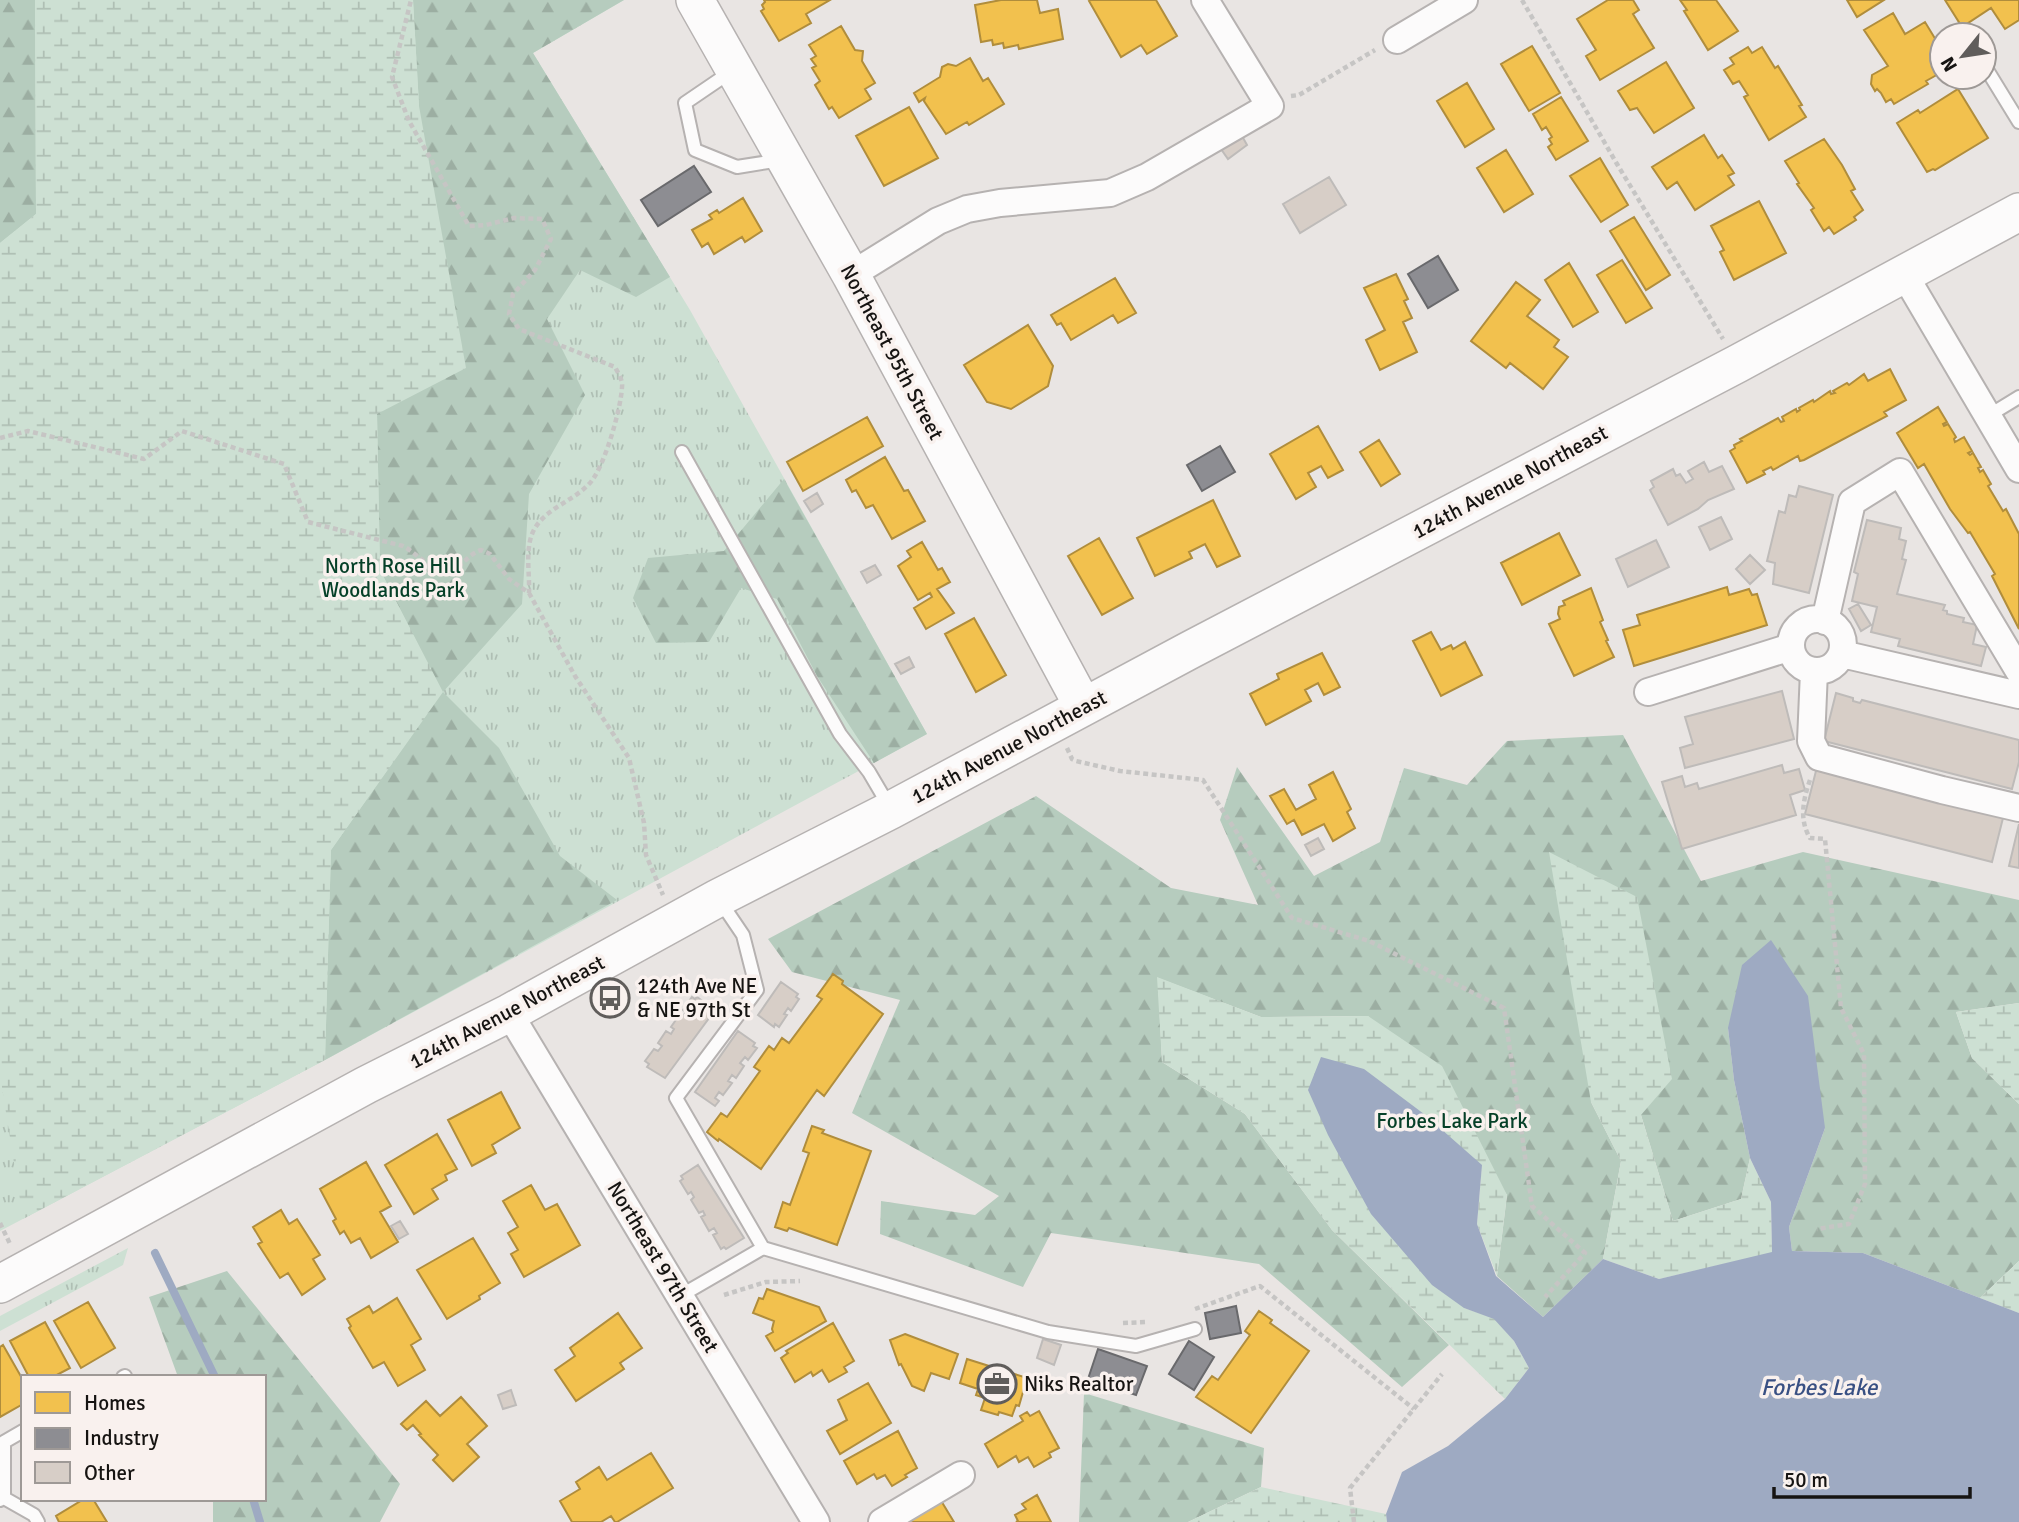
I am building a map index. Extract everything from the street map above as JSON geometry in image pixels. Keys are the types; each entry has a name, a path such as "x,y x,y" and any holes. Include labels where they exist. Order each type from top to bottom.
{"main road":[{"name":"Northeast 95th Street","path":"695,0 851,275 1083,706"},
{"name":"124th Avenue Northeast","path":"0,1284 366,1085 509,1013 718,898 891,810 1083,706 1737,364 2019,212"}],"street":[{"path":"851,275 938,221 967,209 1000,203 1111,193 1147,177 1278,101 1205,0"},
{"path":"1390,43 1464,0"},
{"path":"1904,274 2019,469"},
{"path":"1825,621 1852,502 1900,472 2019,671"},
{"path":"1816,619 1825,621 1838,630 1843,646 1842,654 1832,667 1814,671 1799,663 1791,647 1795,631 1801,625 1816,619"},
{"path":"1648,692 1791,647"},
{"path":"1842,654 2019,695"},
{"path":"1814,671 1811,741 1819,757 2019,808"},
{"name":"Northeast 97th Street","path":"509,1013 816,1522"},
{"path":"882,1522 961,1475"}],"lane":[{"path":"734,69 685,103 695,150 737,167 785,160"},
{"path":"1998,90 2019,122"},
{"path":"1988,416 2019,397"},
{"path":"682,452 840,734 869,772 891,810"},
{"path":"718,898 743,935 757,990 676,1098 763,1248 1048,1332 1136,1346 1195,1329"},
{"path":"680,1296 763,1248"},
{"path":"21,1433 4,1442 2,1499 34,1515 38,1522"}],"path":[{"path":"411,0 393,77 409,121 469,226 514,218 542,219 551,239 535,270 513,295 509,314 519,329 615,367 623,384 611,437 597,475 587,486 542,518 533,531 529,544 529,593"},
{"path":"1522,0 1737,364"},
{"path":"1278,101 1299,95 1390,43"},
{"path":"0,438 29,431 144,459 181,431 284,464 308,522 403,546 416,552 438,571 455,569 470,554 481,550 490,554 509,579 529,593 575,676 629,758 644,823 646,855 676,921"},
{"path":"1067,747 1076,761 1120,771 1203,780 1292,918 1369,940 1504,1008 1532,1206 1585,1253 1545,1297"},
{"path":"1817,1229 1849,1224 1865,1184 1864,1055 1841,1008 1825,839 1810,838 1803,827 1804,798 1819,757"},
{"path":"1195,1329 1186,1312 1260,1286 1414,1409"},
{"path":"1354,1522 1350,1488 1442,1374"}],"green space":[{"name":"North Rose Hill Woodlands Park","path":"0,0 624,0 533,53 690,310 927,734 325,1060 0,1231"},
{"path":"0,0 35,0 36,214 0,243"},
{"path":"35,0 413,0 419,106 466,368 377,414 380,570 443,692 331,850 325,1060 23,1219 0,1075 0,243 36,214"},
{"path":"413,0 624,0 533,53 670,277 636,297 580,270 547,319 585,395 529,494 522,604 443,692 499,748 560,856 617,900 325,1060 331,850 442,692 380,570 377,414 419,105"},
{"path":"784,479 927,734 874,763 817,676 777,599 741,588 709,642 656,643 633,598 648,558 724,551"},
{"name":"Forbes Lake Park","path":"1623,735 1701,881 1803,852 2019,900 2019,1003 1956,1012 1972,1058 2019,1104 2019,1261 1980,1298 1863,1253 1792,1251 1789,1227 1825,1128 1728,1028 1734,1080 1750,1158 1741,1199 1673,1221 1641,1115 1591,1102 1621,1161 1603,1259 1543,1317 1497,1276 1507,1195 1368,1016 1261,1017 1158,978 1162,1062 1245,1114 1332,1230 1449,1345 1402,1387 1259,1264 1051,1233 1023,1287 880,1234 881,1201 975,1215 999,1196 852,1113 900,1000 792,972 768,939 1036,796 1171,888 1258,905 1220,820 1237,767 1314,876 1380,842 1404,768 1467,785 1507,741"},
{"path":"1549,852 1637,897 1672,1079 1641,1115 1673,1221 1741,1199 1750,1158 1771,1202 1772,1253 1659,1279 1603,1259 1621,1161 1591,1102"},
{"path":"1157,977 1261,1017 1368,1016 1442,1066 1507,1195 1497,1276 1477,1224 1482,1164 1464,1308 1494,1318 1514,1341 1529,1368 1505,1399 1332,1230 1245,1114 1162,1062"},
{"path":"2019,1003 2019,1104 1972,1058 1956,1012"},
{"path":"128,1248 123,1265 0,1331 0,1316"},
{"path":"2019,1261 2019,1313 1980,1298"},
{"path":"227,1271 400,1484 380,1522 213,1522 213,1501 266,1501 266,1375 177,1375 149,1297"},
{"path":"1084,1393 1264,1448 1261,1487 1188,1522 1079,1522"},
{"path":"1261,1487 1386,1514 1387,1522 1188,1522"}],"water":[{"name":"Forbes Lake","path":"1771,940 1808,996 1825,1128 1789,1227 1792,1251 1863,1253 2019,1313 2019,1522 1387,1522 1386,1514 1402,1472 1448,1446 1505,1399 1529,1368 1514,1341 1494,1319 1464,1308 1432,1285 1371,1214 1328,1135 1308,1090 1321,1057 1364,1069 1424,1114 1482,1165 1477,1224 1496,1276 1543,1317 1603,1259 1659,1279 1772,1252 1771,1202 1750,1158 1734,1080 1728,1028 1742,965"}],"building: Homes":[{"path":"764,0 830,0 806,14 811,23 779,41 761,11 764,9"},
{"path":"1001,0 1037,0 1040,13 1058,9 1063,39 1019,49 1018,45 1004,48 1003,43 993,45 992,40 981,42 975,5"},
{"path":"1156,0 1177,36 1147,54 1141,45 1121,57 1089,1"},
{"path":"1608,0 1633,0 1639,10 1633,14 1654,48 1600,80 1586,56 1596,50 1577,19"},
{"path":"1680,0 1716,0 1738,31 1708,50"},
{"path":"1847,0 1884,0 1857,17"},
{"path":"1945,0 2019,0 2019,20 2005,29 1991,8 1971,21 1958,21"},
{"path":"1893,13 1905,34 1925,22 1928,27 1928,84 1894,104 1891,99 1886,102 1871,84 1872,75 1888,66 1864,30"},
{"path":"841,26 855,50 863,51 862,61 875,83 865,89 871,99 839,118 832,107 829,109 815,85 820,81 812,68 816,66 811,59 816,56 809,45"},
{"path":"1532,46 1560,93 1529,111 1501,64"},
{"path":"1748,47 1752,53 1762,47 1775,68 1778,66 1802,105 1799,106 1806,117 1769,140 1744,97 1748,95 1739,81 1733,84 1724,70 1734,64 1730,58"},
{"path":"970,58 983,81 988,78 1004,104 969,125 967,122 946,134 924,101 925,98 919,102 914,93 940,77 942,67 948,64 956,66"},
{"path":"1666,62 1694,108 1654,133 1637,108 1630,110 1618,91"},
{"path":"1467,83 1494,129 1465,147 1437,101"},
{"path":"1955,91 1959,91 1988,138 1935,170 1927,172 1897,123 1918,110 1920,113"},
{"path":"1561,97 1588,141 1556,160 1548,147 1552,144 1549,139 1552,137 1546,127 1542,130 1533,114"},
{"path":"909,107 938,158 884,186 856,136"},
{"path":"1704,135 1718,158 1722,155 1734,173 1728,176 1734,185 1695,210 1677,182 1667,189 1652,167"},
{"path":"1824,139 1842,165 1855,189 1851,191 1863,210 1854,217 1856,220 1834,234 1829,227 1824,231 1811,210 1814,208 1785,161"},
{"path":"1506,150 1533,194 1504,212 1477,168"},
{"path":"1600,158 1628,205 1601,222 1570,176"},
{"path":"743,198 762,231 745,242 742,237 714,254 708,243 702,247 692,230 712,219 709,215 717,210 719,213"},
{"path":"1759,201 1786,253 1734,280 1720,252 1724,250 1711,226"},
{"path":"1634,217 1670,275 1646,290 1610,231"},
{"path":"1622,260 1652,308 1626,323 1597,275"},
{"path":"1569,263 1598,312 1573,327 1545,280"},
{"path":"1396,274 1408,299 1404,301 1412,318 1403,322 1417,352 1380,370 1366,340 1385,330 1364,288"},
{"path":"1115,278 1136,313 1118,323 1113,315 1071,340 1061,323 1057,325 1051,315"},
{"path":"1516,282 1540,300 1527,316 1559,340 1554,347 1568,357 1543,389 1510,363 1506,368 1471,341"},
{"path":"1028,325 1053,366 1048,386 1011,409 987,402 964,365"},
{"path":"1890,369 1906,400 1884,412 1887,416 1804,460 1800,461 1798,456 1773,470 1771,467 1763,471 1765,474 1747,483 1730,451 1742,441 1740,439 1778,418 1781,422 1784,421 1782,417 1796,409 1797,412 1799,408 1830,391 1831,394 1835,393 1833,391 1847,383 1849,385 1864,374 1868,381"},
{"path":"1938,407 1947,422 1944,426 1948,424 1956,437 1955,442 1964,437 1972,451 1968,453 1973,453 1981,467 1978,468 1980,472 1983,470 1991,484 1988,486 2003,511 2006,509 2019,534 2019,629 1992,576 1995,574 1970,532 1968,533 1950,509 1924,464 1918,468 1897,433"},
{"path":"867,417 883,446 803,491 787,462"},
{"path":"1318,426 1343,470 1328,478 1321,466 1308,473 1316,487 1296,499 1270,454"},
{"path":"1379,440 1400,474 1381,486 1360,452"},
{"path":"885,457 925,521 892,539 873,505 866,508 856,490 852,492 846,480"},
{"path":"1213,500 1240,556 1217,567 1205,544 1189,552 1192,558 1155,576 1137,538"},
{"path":"1559,533 1580,575 1522,605 1501,563"},
{"path":"1099,538 1133,598 1102,615 1068,556"},
{"path":"922,542 938,570 942,568 950,582 937,589 954,613 926,629 914,608 932,597 930,593 918,600 898,566 911,557 907,551"},
{"path":"1727,587 1729,595 1749,589 1752,595 1757,594 1767,625 1634,666 1623,630 1640,625 1637,615"},
{"path":"1591,588 1603,620 1600,622 1608,640 1606,641 1614,657 1574,676 1549,624 1560,619 1559,607 1565,605 1563,601"},
{"path":"974,618 1006,675 976,692 945,634"},
{"path":"1431,632 1441,650 1451,645 1453,649 1465,642 1482,675 1441,696 1413,641"},
{"path":"1322,653 1340,687 1324,695 1318,683 1305,690 1311,701 1266,725 1250,694 1279,679 1277,674"},
{"path":"1333,772 1351,809 1347,812 1355,828 1333,841 1324,824 1302,835 1294,820 1287,824 1270,796 1284,789 1296,810 1316,799 1309,785"},
{"path":"833,974 843,981 842,984 883,1014 824,1096 817,1090 761,1169 707,1132 721,1113 727,1117 760,1071 754,1067 769,1046 774,1050 782,1038 789,1043 822,999 817,996"},
{"path":"501,1092 520,1128 492,1145 496,1153 472,1166 448,1120"},
{"path":"812,1126 824,1130 822,1133 871,1151 837,1245 789,1228 787,1231 775,1227 783,1202 790,1205 809,1153 803,1151"},
{"path":"437,1134 457,1169 445,1175 447,1180 432,1189 438,1199 414,1214 385,1165"},
{"path":"366,1162 391,1206 380,1212 398,1242 371,1258 360,1238 351,1243 344,1231 340,1234 333,1221 336,1219 320,1189"},
{"path":"531,1185 545,1210 557,1204 580,1245 524,1277 511,1254 518,1250 508,1233 518,1227 503,1201"},
{"path":"281,1210 289,1224 297,1219 320,1255 313,1259 325,1279 302,1295 288,1273 280,1278 258,1244 262,1242 253,1227"},
{"path":"473,1238 500,1283 447,1319 417,1270"},
{"path":"767,1289 819,1307 826,1321 775,1351 766,1336 773,1332 774,1321 753,1313 759,1298 763,1299"},
{"path":"397,1298 421,1339 411,1345 425,1370 398,1386 384,1362 373,1368 349,1328 351,1326 347,1319 369,1306 373,1313"},
{"path":"88,1302 115,1348 81,1368 54,1321"},
{"path":"1259,1311 1272,1320 1270,1323 1309,1351 1251,1433 1196,1397 1212,1376 1218,1380 1250,1335 1245,1331"},
{"path":"618,1313 642,1348 620,1363 624,1369 576,1401 555,1370 575,1356 570,1348"},
{"path":"45,1322 70,1368 57,1375 28,1375 10,1341"},
{"path":"833,1323 854,1361 844,1367 847,1372 829,1382 822,1370 813,1376 811,1372 795,1382 781,1358 788,1353 786,1351"},
{"path":"905,1334 958,1354 949,1379 931,1373 924,1391 912,1386 901,1364 899,1365 890,1340"},
{"path":"3,1345 21,1376 21,1405 0,1417 0,1347"},
{"path":"967,1359 1027,1378 1019,1406 1016,1405 1012,1416 981,1410 985,1398 976,1395 978,1389 960,1383"},
{"path":"868,1383 891,1423 840,1454 827,1431 847,1420 838,1400"},
{"path":"461,1397 487,1426 467,1444 479,1457 453,1481 433,1460 438,1455 413,1425 407,1430 401,1424 426,1401 440,1416"},
{"path":"1039,1411 1059,1448 1049,1453 1051,1457 1034,1467 1028,1457 1019,1462 1016,1456 998,1467 985,1444 1023,1421 1020,1416 1027,1412 1030,1416"},
{"path":"898,1431 917,1468 892,1486 885,1475 877,1479 874,1474 857,1484 844,1461"},
{"path":"651,1453 673,1488 617,1522 611,1516 601,1522 572,1522 560,1501 580,1489 576,1482 599,1467 607,1480"},
{"path":"1037,1495 1051,1522 1016,1522 1018,1521 1015,1515 1026,1509 1022,1504"},
{"path":"940,1499 954,1522 903,1522"},
{"path":"81,1501 94,1501 107,1522 59,1522 56,1516"}],"building: Industry":[{"path":"694,166 711,192 658,226 641,200"},
{"path":"1438,256 1458,290 1428,308 1408,274"},
{"path":"1220,446 1235,472 1202,491 1187,465"},
{"path":"1236,1306 1241,1333 1210,1339 1205,1313"},
{"path":"1189,1341 1214,1357 1194,1390 1169,1374"},
{"path":"1098,1349 1147,1366 1136,1395 1088,1379"}],"building: Other":[{"path":"1242,136 1247,145 1228,159 1221,149"},
{"path":"1329,177 1346,205 1300,233 1283,204"},
{"path":"1704,462 1709,472 1722,466 1734,489 1708,500 1698,509 1668,525 1650,490 1654,487 1651,481 1673,469 1676,476 1680,474 1686,483 1693,479 1688,471"},
{"path":"1799,486 1833,495 1809,593 1773,584 1775,563 1767,561 1779,511 1785,513 1789,495 1796,497"},
{"path":"817,493 823,504 811,512 804,501"},
{"path":"1721,517 1732,539 1710,550 1699,527"},
{"path":"1867,520 1901,528 1899,539 1906,541 1902,559 1906,560 1897,594 1945,605 1943,610 1947,611 1947,614 1977,625 1973,644 1986,647 1981,666 1898,646 1900,639 1871,632 1877,607 1852,601 1858,574 1854,572"},
{"path":"1656,540 1669,567 1628,587 1616,559"},
{"path":"1750,555 1765,570 1750,584 1736,569"},
{"path":"875,565 881,575 867,583 861,572"},
{"path":"1858,604 1871,625 1861,631 1849,609"},
{"path":"909,657 914,667 901,674 895,664"},
{"path":"1782,691 1794,739 1685,768 1680,748 1693,744 1685,717"},
{"path":"1836,693 1860,703 1862,700 2019,740 2019,762 2012,789 1824,741"},
{"path":"1782,765 1784,773 1799,769 1805,790 1790,795 1796,815 1682,849 1662,782 1682,776 1685,787 1697,783 1699,789"},
{"path":"1817,767 2004,814 1992,862 1805,814"},
{"path":"2019,824 2019,868 2009,866"},
{"path":"1318,838 1324,849 1311,856 1305,845"},
{"path":"781,982 798,994 796,997 799,999 791,1011 788,1008 779,1027 775,1024 774,1027 758,1015"},
{"path":"692,997 697,997 715,1010 665,1078 647,1067 649,1064 645,1061 654,1049 658,1051 662,1046 658,1043 666,1031 671,1034 674,1029 671,1027 680,1014 683,1016 686,1012 683,1010"},
{"path":"738,1031 755,1043 753,1046 757,1048 748,1060 745,1057 740,1063 744,1066 736,1078 732,1075 728,1081 732,1083 723,1095 719,1092 715,1098 719,1101 715,1106 695,1092"},
{"path":"698,1165 744,1238 726,1249 721,1249 713,1235 717,1233 714,1228 709,1231 701,1217 705,1215 703,1211 699,1213 691,1200 694,1197 691,1192 688,1194 680,1181 683,1179 681,1176"},
{"path":"400,1221 408,1234 399,1239 391,1226"},
{"path":"1043,1339 1061,1345 1054,1365 1037,1358"},
{"path":"511,1390 516,1405 503,1409 498,1395"}],"waterway":[{"path":"155,1253 214,1375"},
{"path":"254,1501 260,1522"}],"place":[{"name":"124th Ave NE & NE 97th St","path":"610,998"},
{"name":"Niks Realtor","path":"997,1384"}]}
